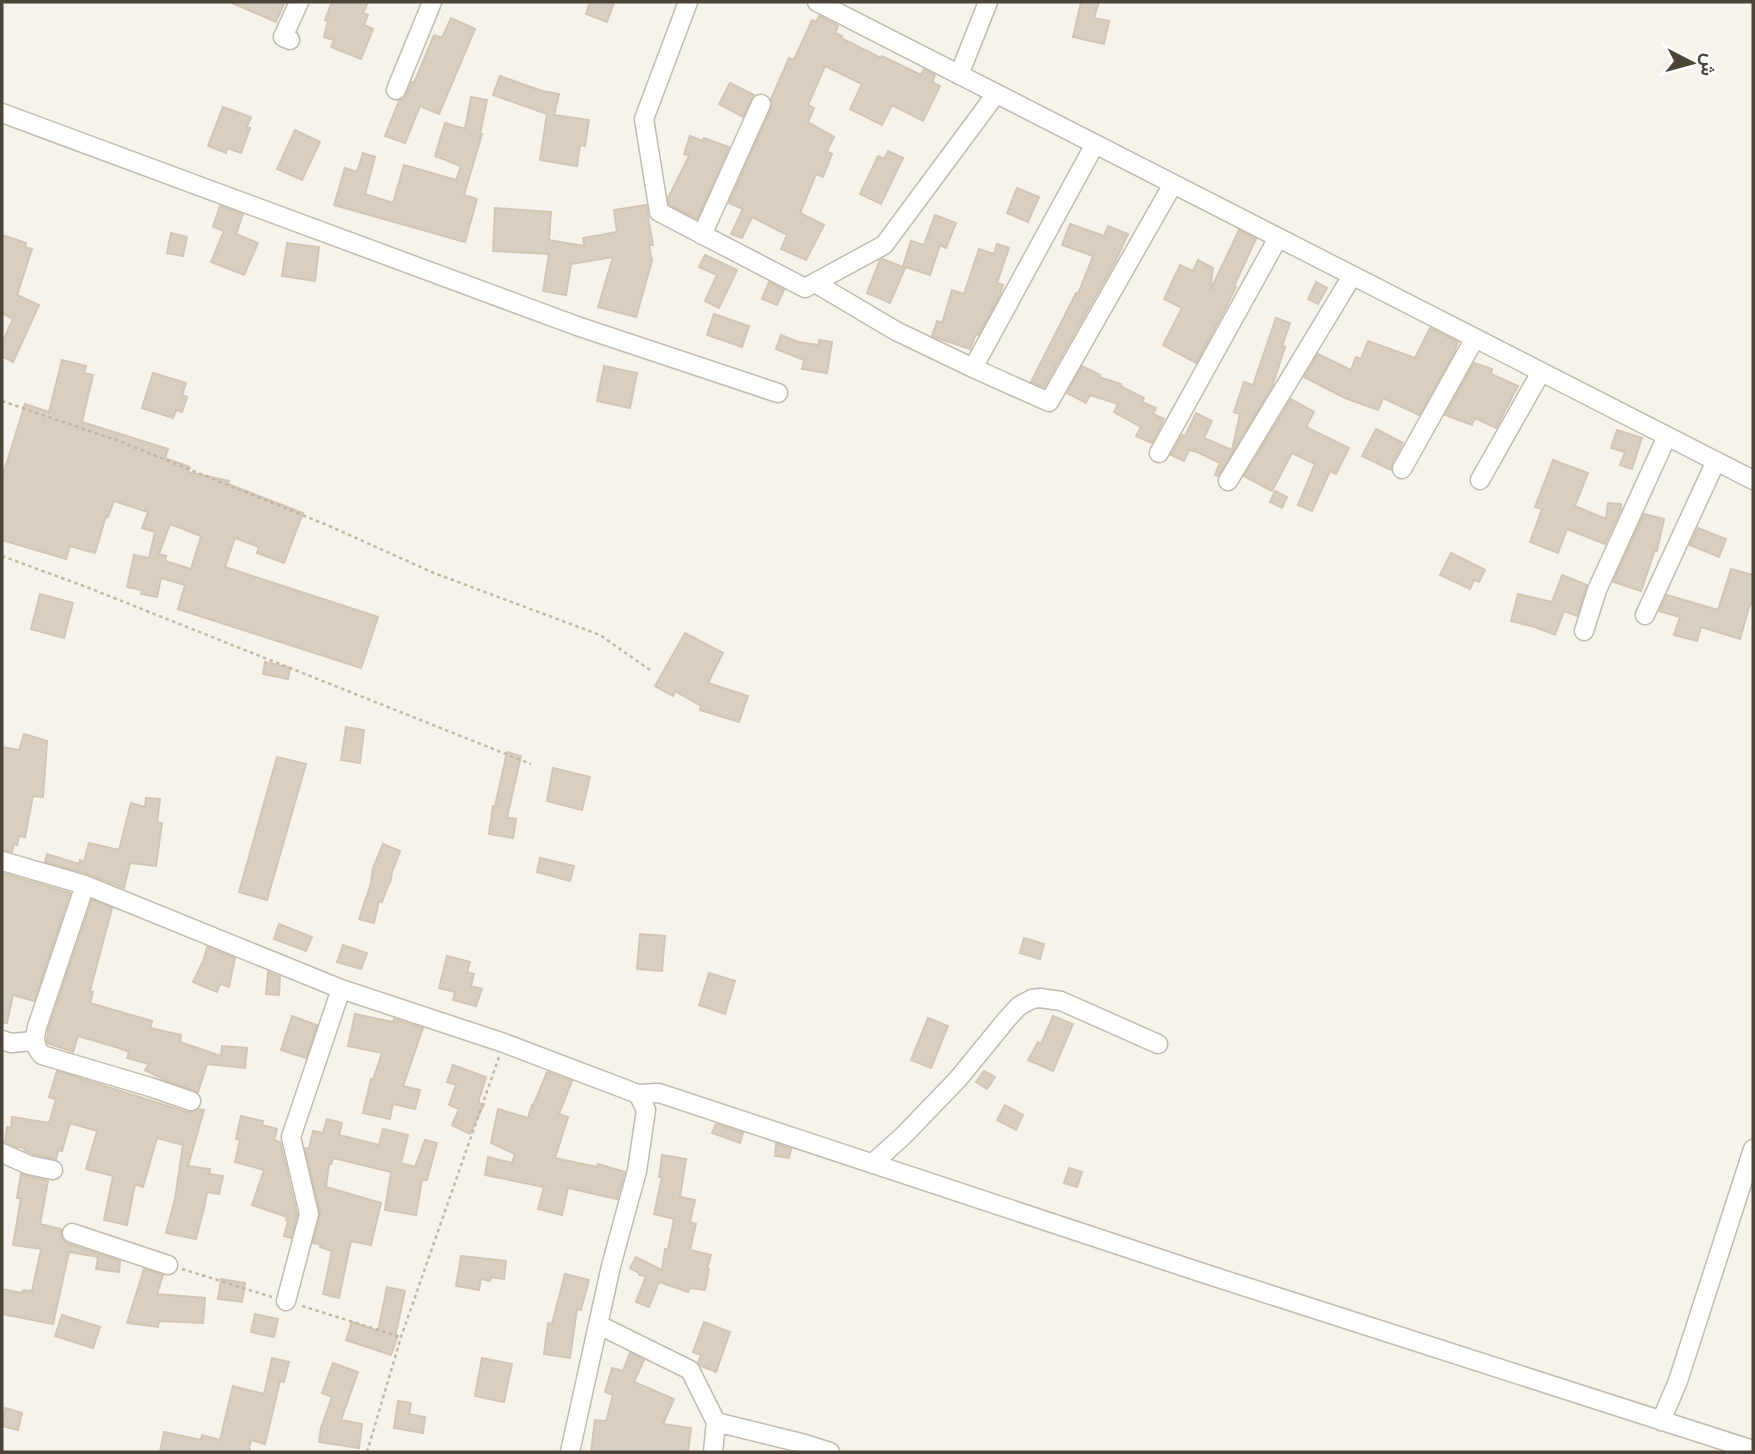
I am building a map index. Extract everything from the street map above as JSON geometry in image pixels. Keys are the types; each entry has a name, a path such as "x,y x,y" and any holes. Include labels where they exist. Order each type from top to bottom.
{"street":[{"path":"290,40 283,37 299,2"},
{"path":"396,90 432,2"},
{"path":"688,2 644,119 659,212 805,288 884,244 996,94"},
{"path":"817,2 1753,480"},
{"path":"959,75 988,2"},
{"path":"702,235 761,104"},
{"path":"2,113 577,326 778,393"},
{"path":"973,368 1095,144"},
{"path":"815,283 896,331 1049,402 1172,184"},
{"path":"1158,453 1278,238"},
{"path":"1228,481 1352,276"},
{"path":"1402,469 1475,338"},
{"path":"1480,480 1541,372"},
{"path":"1584,631 1597,590 1667,436"},
{"path":"1645,615 1716,461"},
{"path":"2,861 86,885 341,989 504,1043 638,1094 659,1093 1224,1280 1753,1450"},
{"path":"86,885 37,1027 34,1041 36,1048 42,1055 191,1101"},
{"path":"286,1301 309,1214 291,1137 341,989"},
{"path":"872,1164 958,1079 1019,1006 1032,999 1062,1001 1158,1044"},
{"path":"2,1040 11,1043 34,1041"},
{"path":"570,1452 611,1266 637,1171 646,1110 638,1094"},
{"path":"1661,1421 1678,1381 1753,1149"},
{"path":"2,1153 29,1165 54,1170"},
{"path":"72,1233 168,1265"},
{"path":"598,1325 690,1370 716,1422 713,1452"},
{"path":"716,1422 830,1452"}],"path":[{"path":"2,401 120,441 327,525 434,573 600,635 653,672"},
{"path":"2,556 531,764"},
{"path":"367,1452 401,1337 504,1043"}],"building":[{"path":"230,2 285,2 276,22"},
{"path":"332,2 368,2 363,13 368,15 364,25 373,29 361,59 331,47 334,40 324,37 328,21 325,20"},
{"path":"590,2 614,2 607,22 586,14"},
{"path":"1081,2 1099,2 1094,18 1109,21 1104,44 1073,37"},
{"path":"819,16 838,26 835,33 842,36 841,38 921,75 924,69 935,75 932,82 940,86 923,121 892,105 882,125 850,109 862,84 825,66 808,105 814,108 808,122 834,137 827,151 832,154 823,177 816,174 800,213 824,225 806,260 781,249 787,235 752,217 742,238 731,234 743,209 729,203 771,109 771,99 789,58 794,60 812,20 816,22"},
{"path":"451,18 475,29 439,114 420,106 405,143 385,136 399,101 404,99 412,82 414,83 434,35 442,38"},
{"path":"500,76 559,94 554,115 589,120 585,146 580,145 577,166 540,160 547,114 493,95"},
{"path":"730,83 754,95 743,117 719,104"},
{"path":"471,97 487,100 482,134 464,195 477,199 465,242 334,205 345,168 357,172 363,153 375,157 365,194 393,203 404,165 456,180 461,166 435,156 445,123 465,129"},
{"path":"223,107 251,117 241,153 227,148 226,153 208,146"},
{"path":"295,130 320,142 302,180 277,169"},
{"path":"690,136 729,147 697,219 669,205 668,198 689,156 684,154"},
{"path":"888,151 903,158 881,204 860,194 878,156 884,159"},
{"path":"1017,188 1039,197 1028,222 1007,213"},
{"path":"646,205 653,245 649,245 652,261 636,317 598,307 613,257 571,264 566,295 543,291 549,254 493,251 495,208 551,212 549,240 584,246 583,238 617,232 614,210"},
{"path":"220,206 243,214 236,234 258,243 244,275 211,262 224,231 213,227"},
{"path":"935,215 956,223 946,248 940,245 930,275 903,266 911,241 924,245"},
{"path":"1070,224 1104,236 1108,226 1128,234 1044,387 1031,382 1076,293 1078,294 1093,256 1062,245"},
{"path":"1239,230 1256,239 1234,286 1236,287 1196,363 1163,345 1182,308 1164,299 1180,265 1193,271 1198,260 1213,268 1210,291"},
{"path":"171,233 187,237 183,256 167,253"},
{"path":"2,235 26,243 25,247 32,249 17,295 39,305 13,362 2,356 2,343 13,319 2,313"},
{"path":"287,243 319,247 315,281 282,276"},
{"path":"997,244 1009,248 997,283 1003,285 970,349 932,336 937,321 942,323 952,290 964,294 979,249 994,254"},
{"path":"705,255 737,270 719,308 705,301 717,275 699,267"},
{"path":"880,260 905,268 890,303 867,293"},
{"path":"769,282 784,290 777,305 762,299"},
{"path":"1316,282 1327,288 1318,304 1308,299"},
{"path":"714,314 749,326 742,347 707,335"},
{"path":"1276,318 1290,323 1272,387 1218,476 1215,475 1220,463 1197,452 1189,450 1184,461 1171,455 1182,435 1185,436 1196,413 1212,421 1204,438 1232,450 1240,414 1234,412 1244,382 1253,385"},
{"path":"1430,328 1458,342 1419,415 1383,398 1378,410 1345,398 1304,377 1318,354 1351,370 1356,357 1361,359 1368,341 1415,358"},
{"path":"781,335 798,342 819,345 819,340 832,342 827,373 802,369 804,360 776,349"},
{"path":"62,360 86,366 84,373 93,375 82,422 168,449 165,458 190,467 188,472 229,481 228,484 303,513 284,563 257,553 259,547 235,538 225,567 378,617 361,668 178,609 185,585 161,578 157,597 141,594 142,590 127,587 134,555 149,558 155,532 142,528 148,512 114,501 108,517 106,516 95,553 70,546 66,559 2,540 2,478 25,404 49,412","holes":["170,524 201,536 191,569 165,561 166,556 159,554"]},
{"path":"1474,363 1492,369 1491,374 1518,386 1496,428 1475,418 1472,425 1445,415"},
{"path":"604,366 637,373 630,408 597,401"},
{"path":"1082,366 1100,375 1099,377 1121,384 1120,386 1144,398 1142,402 1156,408 1153,414 1164,419 1152,443 1136,436 1141,427 1114,412 1118,404 1090,395 1086,403 1067,393"},
{"path":"153,373 186,383 182,395 187,397 182,412 176,410 173,418 142,408"},
{"path":"1291,399 1314,412 1306,427 1349,448 1336,474 1330,471 1312,511 1298,505 1315,464 1292,453 1272,491 1244,476"},
{"path":"1376,429 1403,443 1391,470 1362,456"},
{"path":"1617,430 1642,438 1632,469 1620,465 1625,452 1611,448"},
{"path":"1553,460 1588,473 1575,506 1606,519 1608,503 1621,504 1605,544 1567,529 1558,553 1530,542 1542,509 1535,507"},
{"path":"1275,491 1287,497 1282,508 1270,502"},
{"path":"1644,514 1664,519 1657,551 1655,550 1641,591 1613,582"},
{"path":"1698,528 1726,539 1719,557 1690,545"},
{"path":"1451,553 1485,570 1479,582 1474,580 1470,589 1440,575"},
{"path":"1731,569 1753,575 1753,605 1750,604 1740,639 1701,627 1697,641 1674,635 1680,617 1659,611 1667,595 1718,610"},
{"path":"1562,575 1587,585 1577,616 1564,611 1555,635 1511,621 1518,594 1552,602"},
{"path":"40,594 73,603 64,638 31,629"},
{"path":"685,633 723,653 708,683 748,696 739,722 700,710 701,706 675,691 673,696 655,686"},
{"path":"265,662 290,668 288,679 263,674"},
{"path":"346,727 364,730 360,763 341,760"},
{"path":"24,734 47,741 43,797 33,796 25,837 19,836 12,852 2,850 2,747 19,750"},
{"path":"507,752 521,756 507,818 516,819 513,838 489,834"},
{"path":"277,757 306,764 267,900 239,892"},
{"path":"553,768 590,777 582,810 547,801"},
{"path":"146,798 160,799 157,822 162,823 156,866 130,863 124,888 45,862 47,854 79,864 80,860 84,862 89,843 119,850 131,803 145,807"},
{"path":"383,844 400,851 390,883 382,902 379,901 374,923 359,919 373,868"},
{"path":"540,858 574,866 570,881 537,872"},
{"path":"2,873 70,893 34,1001 13,995 7,1023 2,1023"},
{"path":"92,900 112,908 90,991 93,992 90,1003 152,1021 150,1028 181,1035 180,1042 221,1056 222,1046 247,1048 245,1068 207,1064 198,1092 145,1070 149,1064 127,1058 129,1052 119,1048 78,1036 73,1052 47,1043 48,1030"},
{"path":"279,924 312,937 306,951 274,939"},
{"path":"640,934 665,936 662,971 637,969"},
{"path":"1024,938 1044,944 1040,959 1020,953"},
{"path":"343,945 367,953 361,969 337,962"},
{"path":"207,947 235,958 229,987 220,984 217,992 193,982"},
{"path":"447,956 470,962 467,972 474,974 471,986 482,989 476,1006 453,1000 455,992 439,988"},
{"path":"268,972 280,977 279,995 266,994"},
{"path":"709,973 735,981 725,1014 699,1005"},
{"path":"355,1014 393,1022 394,1019 423,1028 403,1086 420,1090 415,1109 393,1104 390,1119 363,1113 371,1079 373,1080 382,1053 348,1046"},
{"path":"292,1016 317,1025 306,1058 281,1050"},
{"path":"1053,1016 1073,1024 1053,1071 1028,1060 1038,1042 1041,1044"},
{"path":"928,1018 948,1026 931,1068 911,1060"},
{"path":"453,1065 486,1077 478,1103 484,1104 470,1134 452,1125 459,1109 449,1105 456,1085 447,1082"},
{"path":"57,1071 187,1112 204,1110 188,1166 210,1169 209,1174 223,1176 219,1194 207,1192 196,1239 166,1233 175,1199 183,1145 157,1138 143,1187 135,1184 127,1225 104,1220 113,1176 86,1169 97,1131 70,1123 62,1151 58,1150 56,1159 33,1154 24,1150 25,1148 5,1142 7,1127 11,1128 12,1117 49,1123 56,1099 49,1097"},
{"path":"984,1071 995,1077 987,1089 976,1082"},
{"path":"547,1072 572,1081 559,1114 568,1117 555,1158 597,1167 598,1164 625,1172 617,1199 568,1188 562,1215 538,1209 544,1187 485,1175 488,1157 512,1163 515,1154 491,1143 498,1109 528,1118"},
{"path":"1005,1105 1023,1115 1016,1130 997,1120"},
{"path":"241,1116 263,1121 262,1125 277,1129 274,1140 280,1142 297,1214 291,1238 284,1236 287,1217 252,1205 264,1170 235,1162 240,1140 236,1139"},
{"path":"327,1119 342,1123 339,1135 379,1145 383,1129 408,1135 401,1163 415,1167 425,1140 437,1143 427,1180 422,1180 416,1215 385,1210 391,1172 333,1158 329,1164 326,1187 381,1203 371,1245 351,1241 339,1298 323,1294 332,1251 313,1243 320,1212 305,1148 309,1149 313,1131 323,1133"},
{"path":"716,1124 743,1133 740,1143 712,1133"},
{"path":"776,1144 791,1149 789,1158 775,1156"},
{"path":"662,1155 686,1159 680,1197 695,1200 690,1222 696,1224 690,1250 711,1255 705,1290 690,1288 688,1292 659,1282 649,1307 636,1302 646,1276 639,1275 630,1268 636,1257 662,1270 665,1249 668,1249 674,1219 654,1214 662,1177 659,1177"},
{"path":"1069,1168 1082,1172 1077,1187 1064,1183"},
{"path":"21,1174 48,1181 40,1224 61,1229 61,1236 68,1244 120,1261 119,1272 96,1269 98,1257 69,1252 53,1324 2,1314 2,1289 22,1293 23,1290 32,1291 41,1249 13,1245 21,1198 17,1198"},
{"path":"461,1256 506,1261 504,1279 481,1279 479,1290 456,1286"},
{"path":"144,1269 163,1275 157,1294 205,1298 203,1323 159,1321 158,1327 127,1323"},
{"path":"565,1274 589,1280 581,1310 577,1309 570,1358 544,1354 548,1323 552,1324"},
{"path":"221,1279 245,1283 242,1302 218,1299"},
{"path":"387,1287 405,1291 395,1337 397,1338 391,1355 346,1340 352,1322 378,1331"},
{"path":"255,1314 278,1319 274,1337 251,1332"},
{"path":"62,1315 100,1327 93,1348 55,1336"},
{"path":"704,1322 730,1332 716,1372 701,1366 698,1363 701,1355 693,1352"},
{"path":"630,1353 644,1360 634,1382 674,1399 663,1424 691,1428 688,1452 591,1452 595,1420 606,1421 613,1395 605,1392 612,1368 623,1371"},
{"path":"272,1358 289,1362 284,1382 280,1381 265,1444 251,1440 250,1452 160,1452 164,1432 201,1440 202,1435 220,1440 233,1386 264,1394"},
{"path":"482,1358 512,1364 504,1402 475,1396"},
{"path":"333,1363 358,1372 341,1420 362,1424 359,1448 319,1442 332,1397 322,1393"},
{"path":"398,1401 411,1403 409,1414 425,1417 423,1433 394,1428"},
{"path":"5,1408 22,1413 18,1430 2,1426"}]}
